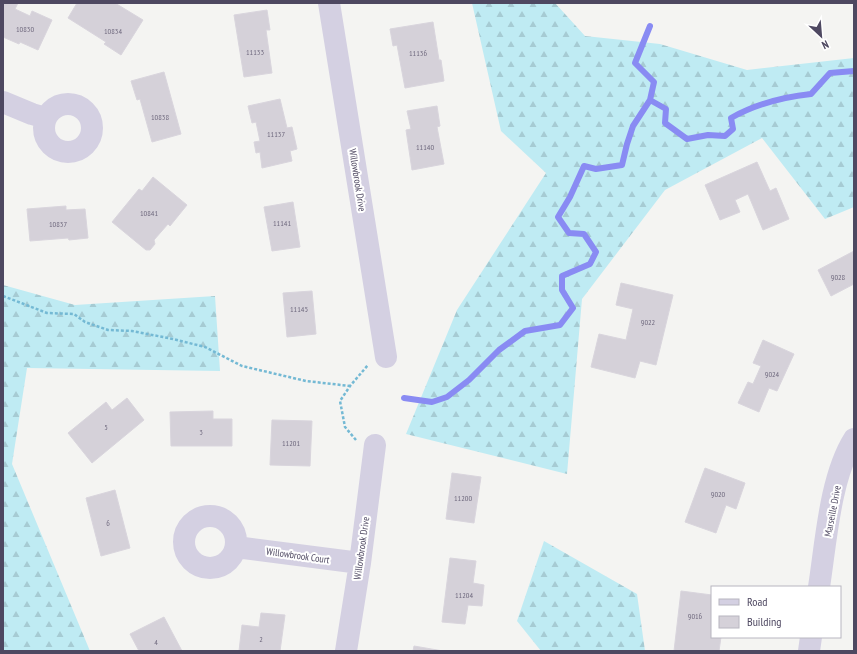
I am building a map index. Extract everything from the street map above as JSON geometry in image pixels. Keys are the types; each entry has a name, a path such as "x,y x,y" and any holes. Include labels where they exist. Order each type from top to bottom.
{"street":[{"name":"Willowbrook Drive","path":"329,3 386,357"},
{"path":"3,102 46,118"},
{"name":"Marseille Drive","path":"819,586 833,499 844,461 854,439"},
{"name":"Willowbrook Drive","path":"346,651 360,563 375,446"},
{"name":"Willowbrook Court","path":"236,547 360,563"},
{"path":"809,651 811,638"}],"path":[{"path":"3,296 47,313 74,314 86,322 108,330 132,332 174,339 205,347 242,366 306,382 350,386"},
{"path":"375,446 357,442 345,427 340,401 368,364 386,357"}],"green space":[{"path":"472,3 555,3 585,36 660,44 747,70 854,58 854,207 825,219 762,138 665,190 582,299 567,474 406,434 457,310 546,173 501,131"},
{"path":"3,285 75,305 215,296 220,371 27,368 12,464 90,651 3,651"},
{"path":"544,541 637,594 645,651 541,651 517,621"}],"building":[{"path":"3,3 18,3 15,9 30,16 32,11 52,20 38,50 20,42 19,44 3,37"},
{"path":"77,3 115,3 143,20 121,55 104,44 106,42 68,18"},
{"path":"267,10 270,30 266,30 272,73 244,77 234,15"},
{"path":"433,22 444,81 405,88 397,45 393,46 390,29"},
{"path":"164,72 181,134 152,142 140,99 137,100 131,81"},
{"path":"280,99 287,128 292,127 297,149 290,151 292,161 262,168 260,152 256,153 254,142 260,141 256,122 252,123 248,106"},
{"path":"437,106 440,126 437,127 444,164 412,170 406,130 411,129 407,111"},
{"path":"757,162 770,191 776,188 789,219 763,230 748,194 735,200 740,212 720,220 705,185"},
{"path":"153,177 187,205 170,226 168,224 154,240 155,244 150,250 146,250 112,222 139,189 142,191"},
{"path":"293,202 300,247 272,251 264,207"},
{"path":"66,206 66,210 85,209 88,238 30,241 27,209"},
{"path":"854,251 854,284 831,296 818,270"},
{"path":"621,283 673,295 656,365 640,361 635,378 591,367 599,334 626,340 633,309 616,305"},
{"path":"312,291 316,334 287,337 283,293"},
{"path":"763,340 794,354 777,391 769,388 759,412 738,403 748,382 753,384 761,366 753,363"},
{"path":"127,398 144,420 92,463 68,433 106,402 112,410"},
{"path":"213,411 213,419 232,419 232,446 171,446 170,412"},
{"path":"272,420 312,421 310,466 270,465"},
{"path":"705,468 745,483 736,509 726,505 716,533 685,522"},
{"path":"452,473 481,477 474,523 446,519"},
{"path":"115,490 130,548 101,556 86,498"},
{"path":"450,558 476,561 473,583 484,585 482,606 468,605 465,624 442,622"},
{"path":"681,591 711,595 711,638 721,638 719,651 674,651"},
{"path":"261,613 285,615 280,651 239,651 242,625 259,627"},
{"path":"164,617 182,651 139,651 130,634"},
{"path":"414,646 443,651 413,651"}],"waterway":[{"path":"650,26 635,63 654,82 650,100"},
{"path":"404,398 432,402 447,397 469,380 499,350 525,331 560,325 573,308 562,290 562,276 590,264 596,252 584,234 569,233 558,217 570,197 584,166 596,169 622,165 633,126 650,100 666,109 665,123 687,139 708,135 725,136 733,129 731,118 740,113 770,102 811,94 830,73 854,71"}]}
